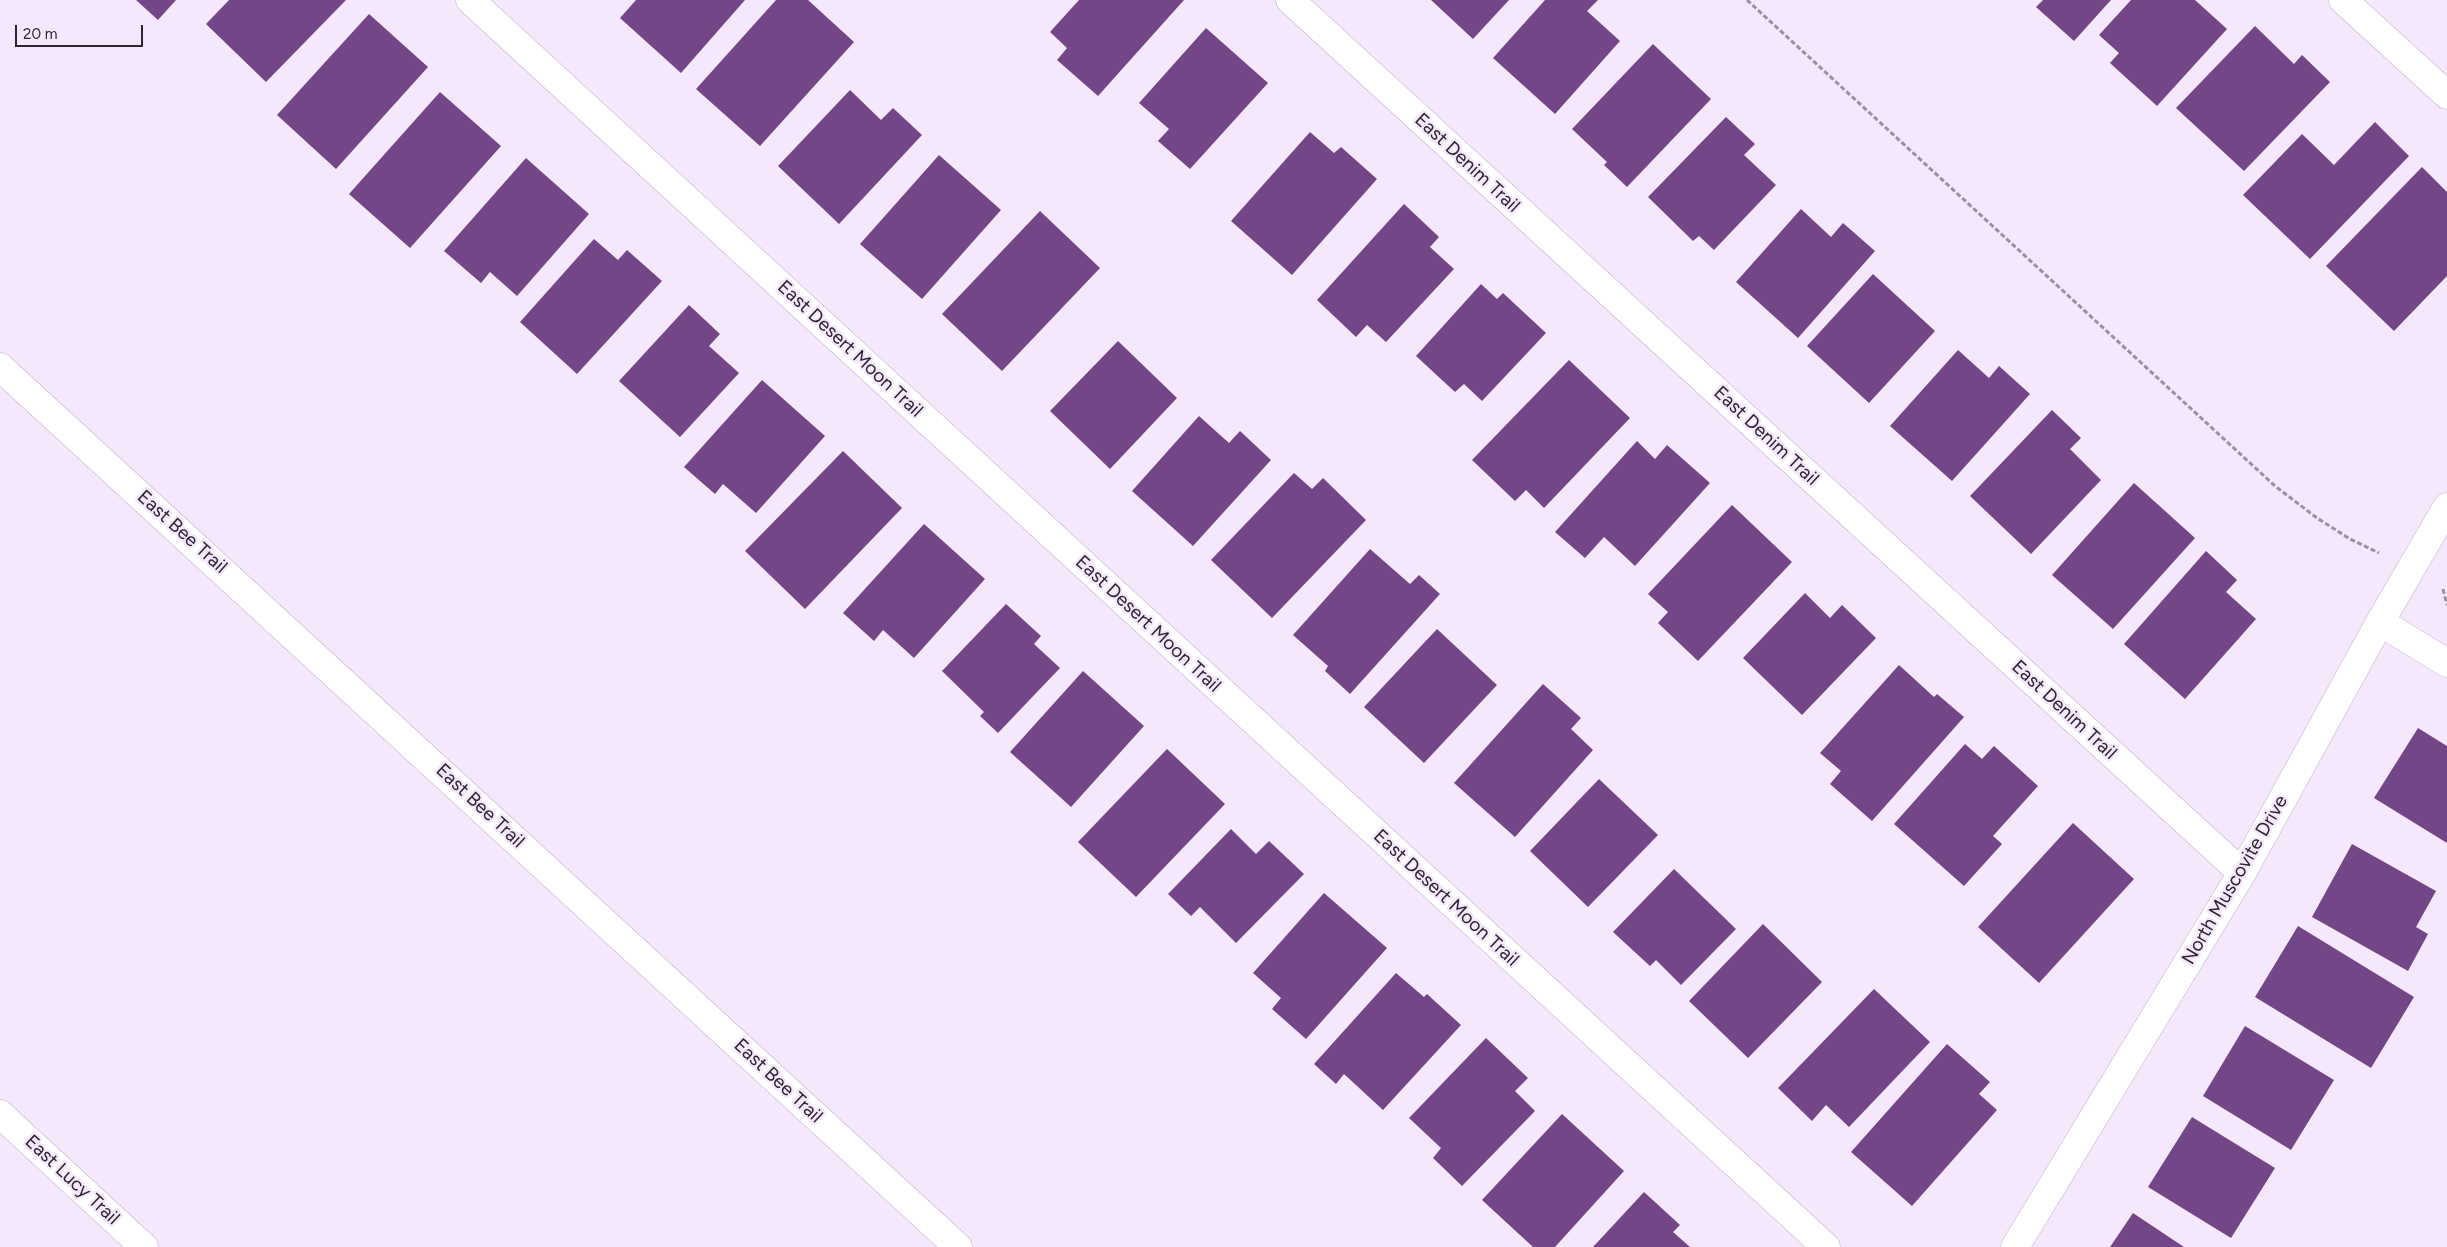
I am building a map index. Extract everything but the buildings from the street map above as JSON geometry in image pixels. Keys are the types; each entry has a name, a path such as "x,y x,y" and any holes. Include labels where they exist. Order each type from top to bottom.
{"street":[{"name":"East Desert Moon Trail","path":"470,0 1826,1247"},
{"name":"East Denim Trail","path":"1290,0 2242,873"},
{"path":"2343,0 2447,95"},
{"name":"East Bee Trail","path":"0,367 218,565 958,1247"},
{"name":"North Muscovite Drive","path":"2015,1247 2242,873 2380,622 2447,507"},
{"path":"2380,622 2447,663"},
{"name":"East Lucy Trail","path":"0,1114 144,1247"}],"path":[{"path":"1747,0 2275,486 2317,518 2350,539 2442,587 2447,605"}]}
